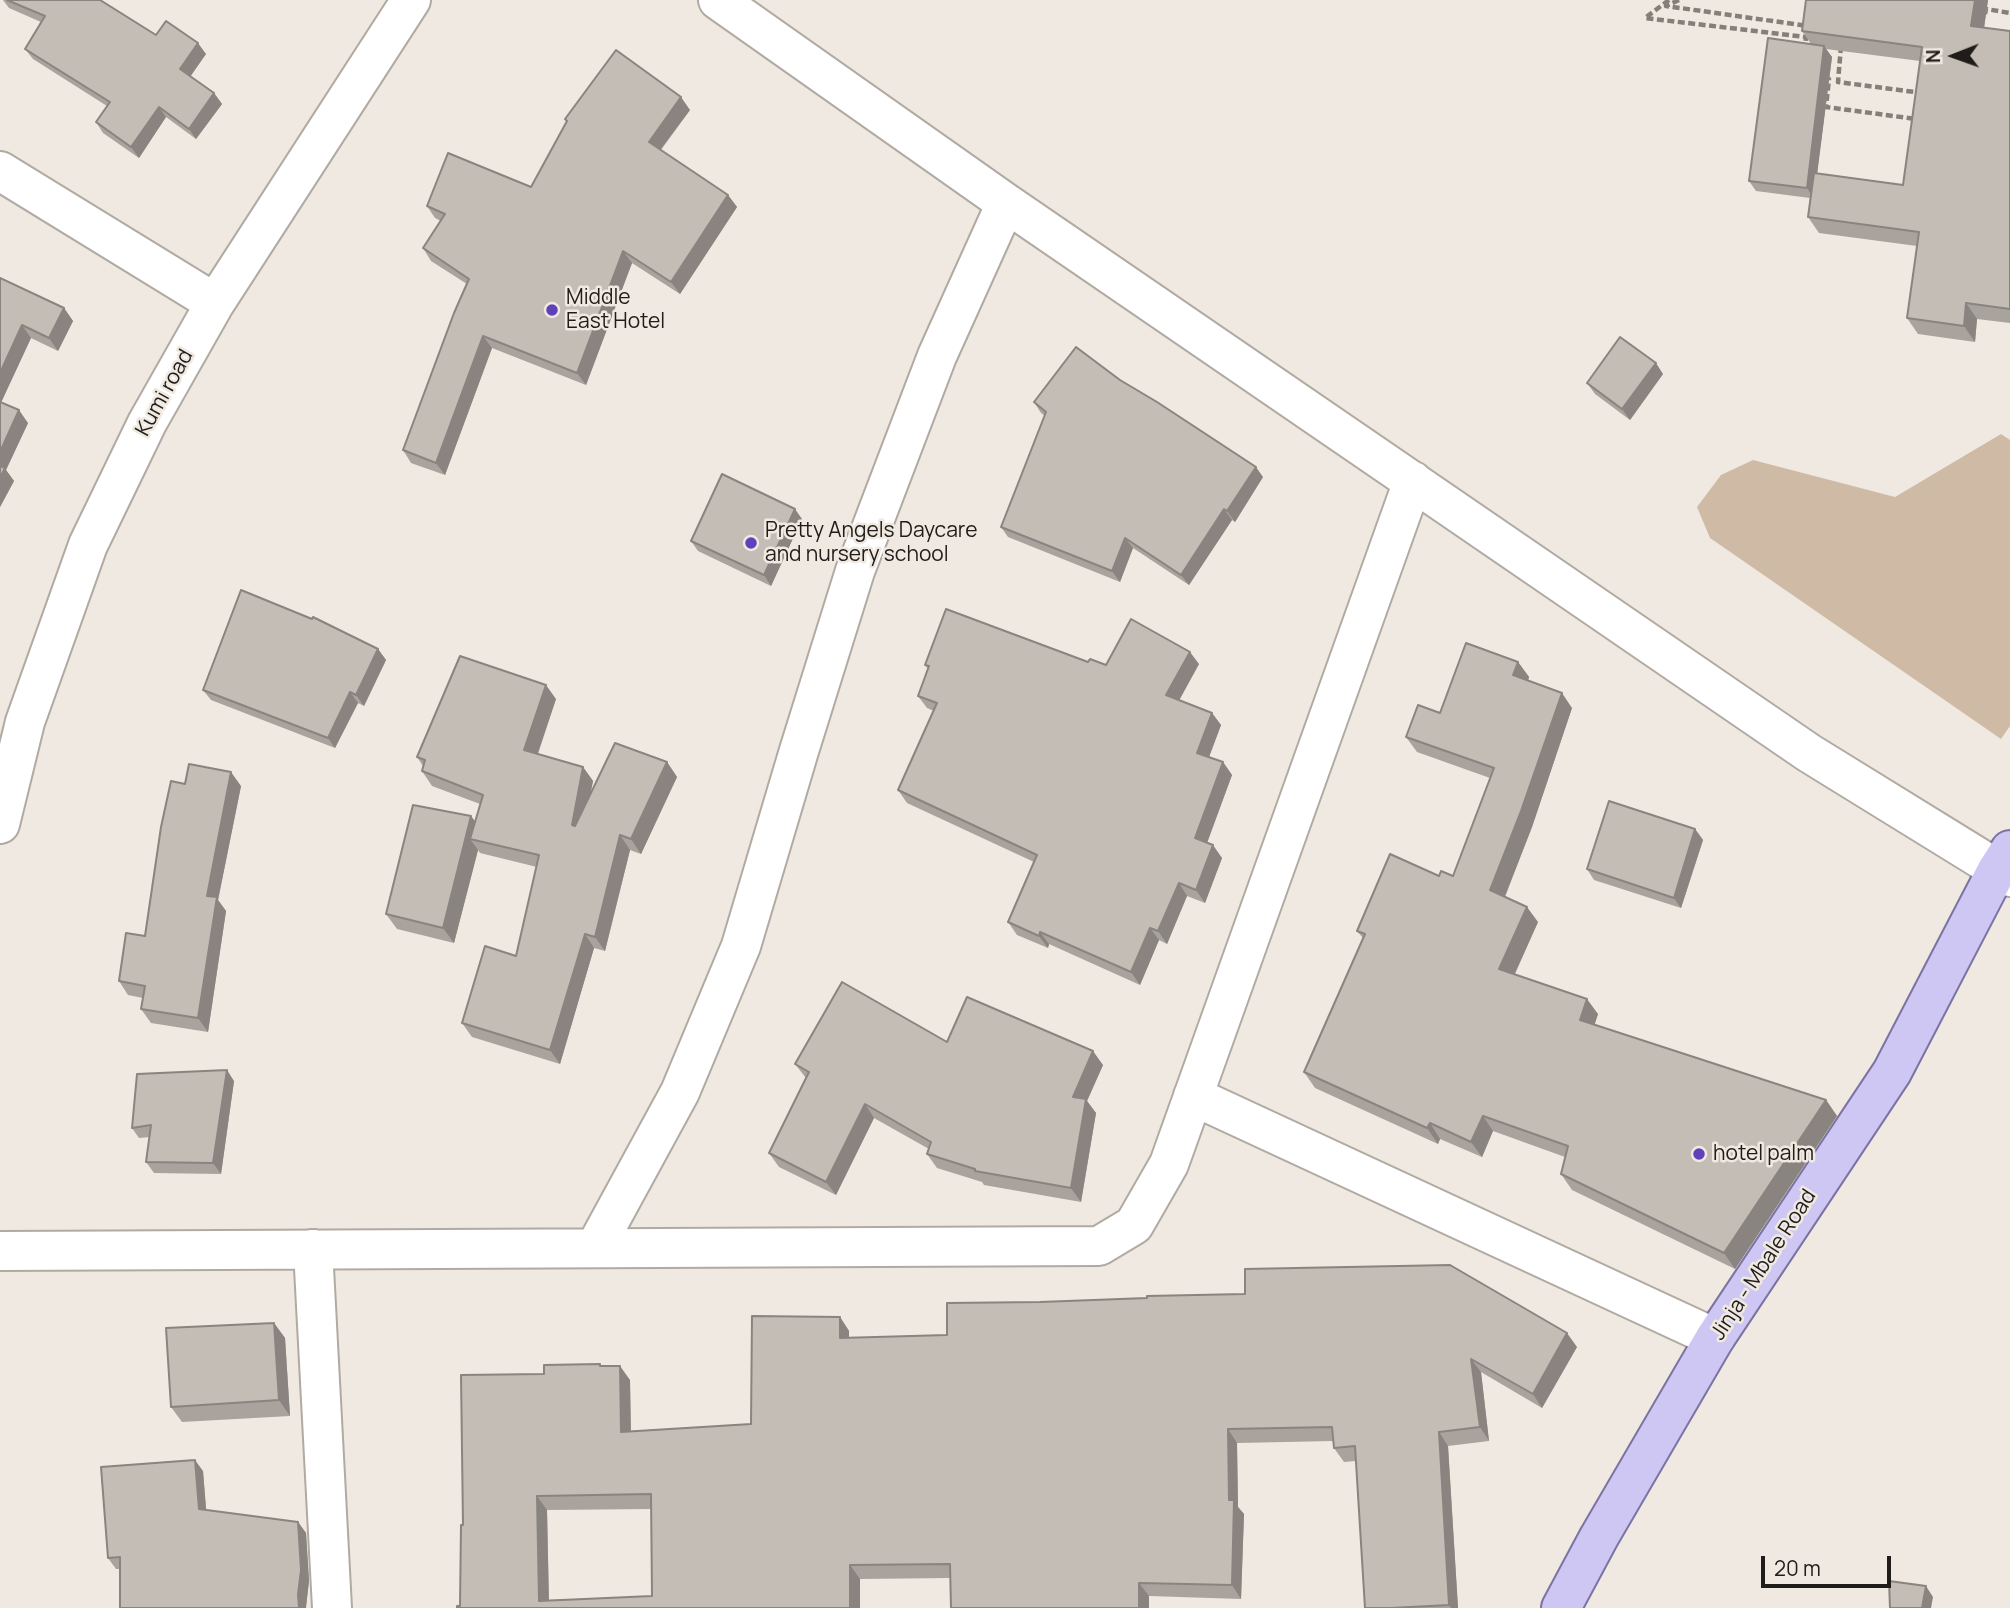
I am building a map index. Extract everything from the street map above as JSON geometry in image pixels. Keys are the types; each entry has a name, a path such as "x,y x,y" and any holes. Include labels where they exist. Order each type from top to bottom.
{"main road":[{"name":"Jinja - Mbale Road","path":"1561,1608 1599,1537 1715,1338 1892,1072 2006,866"}],"street":[{"name":"Kumi road","path":"0,824 25,722 88,545 147,423 215,303 411,0"},
{"path":"718,0 1006,203 1809,753 2006,866"},
{"path":"0,171 215,303"},
{"path":"594,1248 680,1092 741,946 855,571 937,356 1006,203"},
{"path":"0,1251 1099,1246 1134,1225 1169,1164 1413,481"},
{"path":"1193,1096 1715,1338"},
{"path":"313,1249 332,1608"}],"path":[{"path":"1670,0 1645,18 1806,37 1805,51"},
{"path":"1679,0 1666,6 1816,27"},
{"path":"1985,19 1986,9 2010,13"},
{"path":"1842,43 1838,82 1929,93"},
{"path":"1815,79 1829,79 1826,107 1922,119"}],"shaded area":[{"path":"2001,434 2010,440 2010,726 2001,739 1710,538 1697,507 1721,475 1753,460 1895,497"}],"building":[{"path":"7,0 100,0 156,35 166,21 198,43 180,69 214,93 189,129 159,107 131,147 96,122 110,102 25,49 45,16"},
{"path":"1806,0 1975,0 1971,26 2010,31 2010,309 1966,303 1964,326 1907,318 1919,232 1808,217 1814,173 1903,185 1922,47 1802,31"},
{"path":"1768,38 1824,46 1807,188 1749,181"},
{"path":"616,50 681,97 649,142 728,195 671,282 623,251 577,373 483,336 436,463 403,450 469,279 423,248 445,214 427,206 448,153 531,187 567,121 565,119"},
{"path":"0,278 64,308 49,338 22,325 0,373"},
{"path":"1620,337 1656,363 1622,409 1587,383"},
{"path":"1076,347 1120,380 1256,467 1227,511 1224,509 1181,575 1125,538 1112,571 1001,527 1046,412 1034,402"},
{"path":"0,402 19,410 0,452"},
{"path":"722,474 795,509 764,575 691,541"},
{"path":"241,590 312,619 313,617 378,649 356,695 350,692 328,738 203,690"},
{"path":"946,609 1088,662 1090,659 1106,665 1131,619 1190,652 1166,695 1212,713 1197,753 1223,762 1195,838 1213,845 1196,890 1179,883 1158,931 1150,928 1131,972 1040,932 1039,936 1008,922 1037,855 898,790 937,703 918,696 929,666 925,665"},
{"path":"1466,643 1518,662 1513,675 1562,693 1490,890 1527,907 1499,969 1587,999 1580,1020 1826,1100 1724,1253 1561,1174 1568,1146 1483,1116 1471,1142 1430,1123 1427,1128 1304,1072 1365,934 1357,931 1390,854 1439,876 1441,871 1453,876 1494,768 1406,737 1418,705 1440,713"},
{"path":"460,656 546,685 524,750 583,767 572,825 575,826 615,743 667,762 631,839 620,835 595,937 585,934 550,1050 462,1023 485,946 516,956 539,855 470,839 483,795 422,771 425,760 417,757"},
{"path":"189,764 231,772 207,896 217,897 198,1018 141,1009 145,986 119,981 126,933 145,936 161,827 171,781 185,784"},
{"path":"1609,801 1695,829 1674,898 1587,869"},
{"path":"413,805 471,816 443,928 386,914"},
{"path":"842,982 947,1042 967,997 1093,1051 1073,1097 1086,1099 1071,1188 975,1171 927,1154 931,1142 865,1104 826,1182 769,1153 809,1072 795,1064"},
{"path":"227,1070 213,1163 146,1162 151,1125 132,1128 137,1074"},
{"path":"1450,1265 1567,1333 1533,1394 1471,1359 1480,1427 1439,1432 1449,1605 1365,1608 1355,1446 1334,1448 1332,1427 1228,1429 1229,1500 1234,1500 1232,1585 1139,1583 1139,1608 951,1608 950,1564 850,1565 850,1608 457,1608 460,1606 463,1525 461,1375 544,1374 544,1365 620,1366 621,1432 751,1424 752,1316 840,1317 840,1338 947,1335 947,1303 1245,1294 1245,1269","holes":["651,1494 652,1596 539,1601 537,1496"]},
{"path":"274,1323 279,1400 171,1407 166,1328"},
{"path":"195,1460 199,1509 298,1522 301,1570 299,1608 120,1608 120,1557 108,1558 101,1467"},
{"path":"1889,1581 1926,1586 1922,1608 1890,1608"}],"place":[{"name":"Middle East Hotel","path":"552,310"},
{"name":"Pretty Angels Daycare and nursery school","path":"751,543"},
{"name":"hotel palm","path":"1699,1154"}]}
